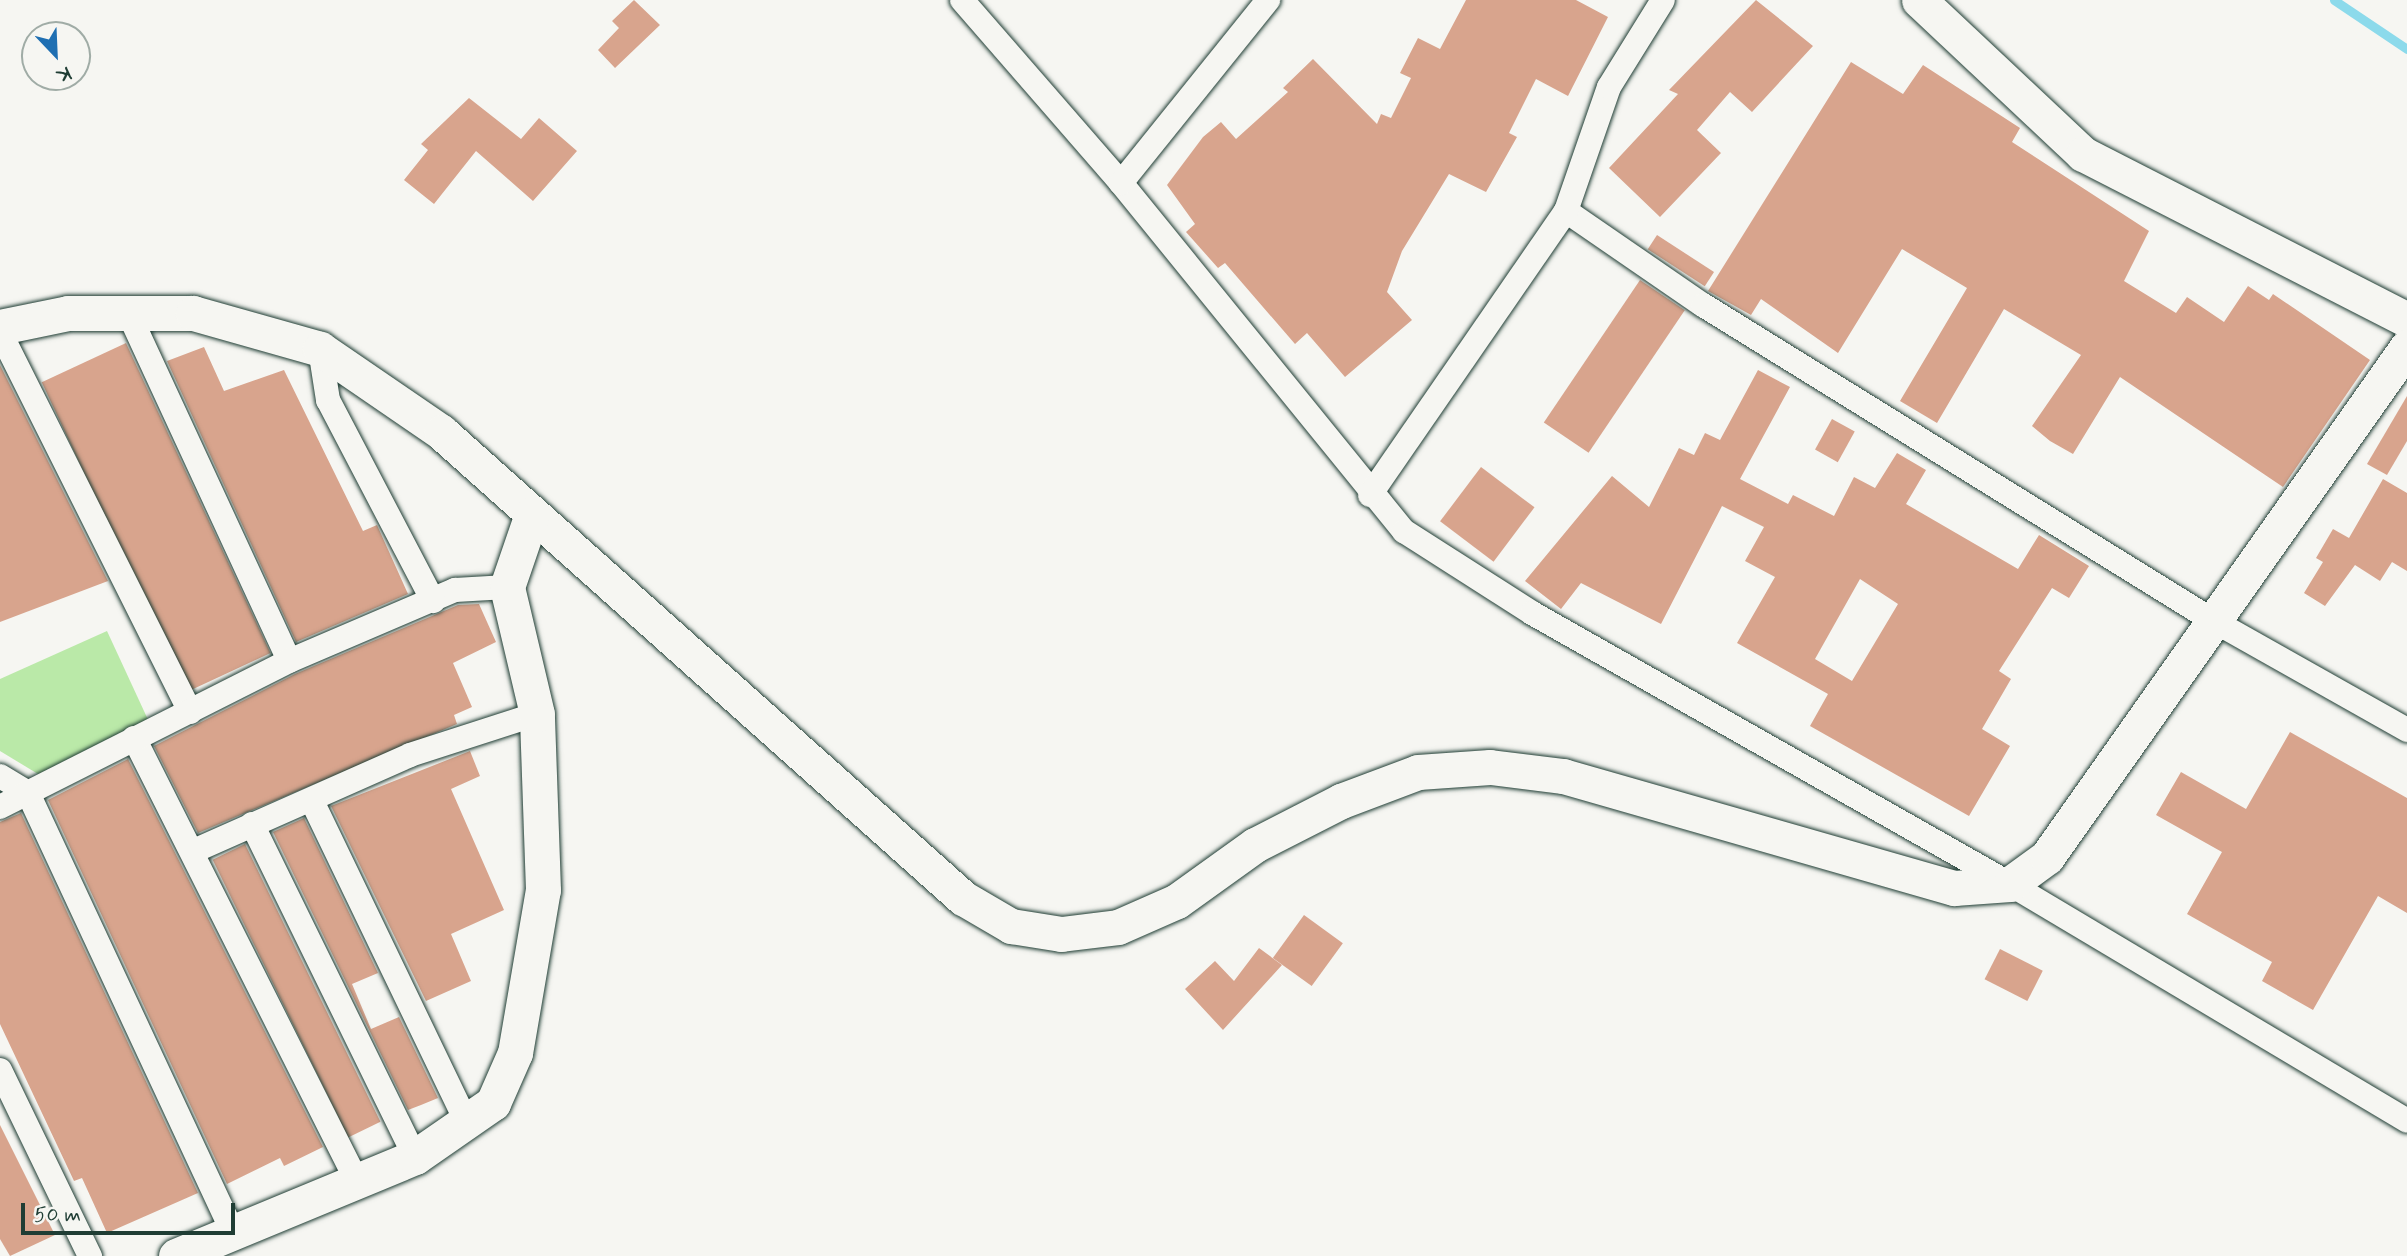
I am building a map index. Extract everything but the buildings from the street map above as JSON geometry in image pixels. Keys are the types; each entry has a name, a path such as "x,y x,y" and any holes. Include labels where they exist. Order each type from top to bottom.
{"main road":[{"path":"1919,0 2082,154 2407,320"},
{"path":"0,327 68,313 193,313 320,349 441,432 963,898 1012,926 1061,934 1118,927 1177,901 1255,845 1341,802 1418,772 1490,767 1563,776 1954,888 2010,884 2047,857 2211,620 2407,347"},
{"path":"176,1256 415,1157 493,1103 515,1053 542,890 537,714 507,587 532,514"}],"street":[{"path":"962,0 1121,183 1370,495 1404,531 1532,613 2010,884 2407,1121"},
{"path":"1121,183 1268,0"},
{"path":"1370,495 1566,211 1609,88 1663,0"},
{"path":"1566,211 1703,305 2211,620 2407,730"},
{"path":"128,312 289,661"},
{"path":"0,332 190,712"},
{"path":"320,349 328,400 433,601"},
{"path":"0,807 289,661 455,590 507,587"},
{"path":"195,850 312,801 410,755 537,714"},
{"path":"134,738 195,850 357,1181"},
{"path":"0,776 28,793 233,1232"},
{"path":"312,801 466,1121"},
{"path":"252,824 415,1157"},
{"path":"0,1070 90,1256"}],"green space":[{"path":"107,631 150,724 38,774 0,751 0,679"}],"waterway":[{"path":"2334,0 2407,49"}]}
